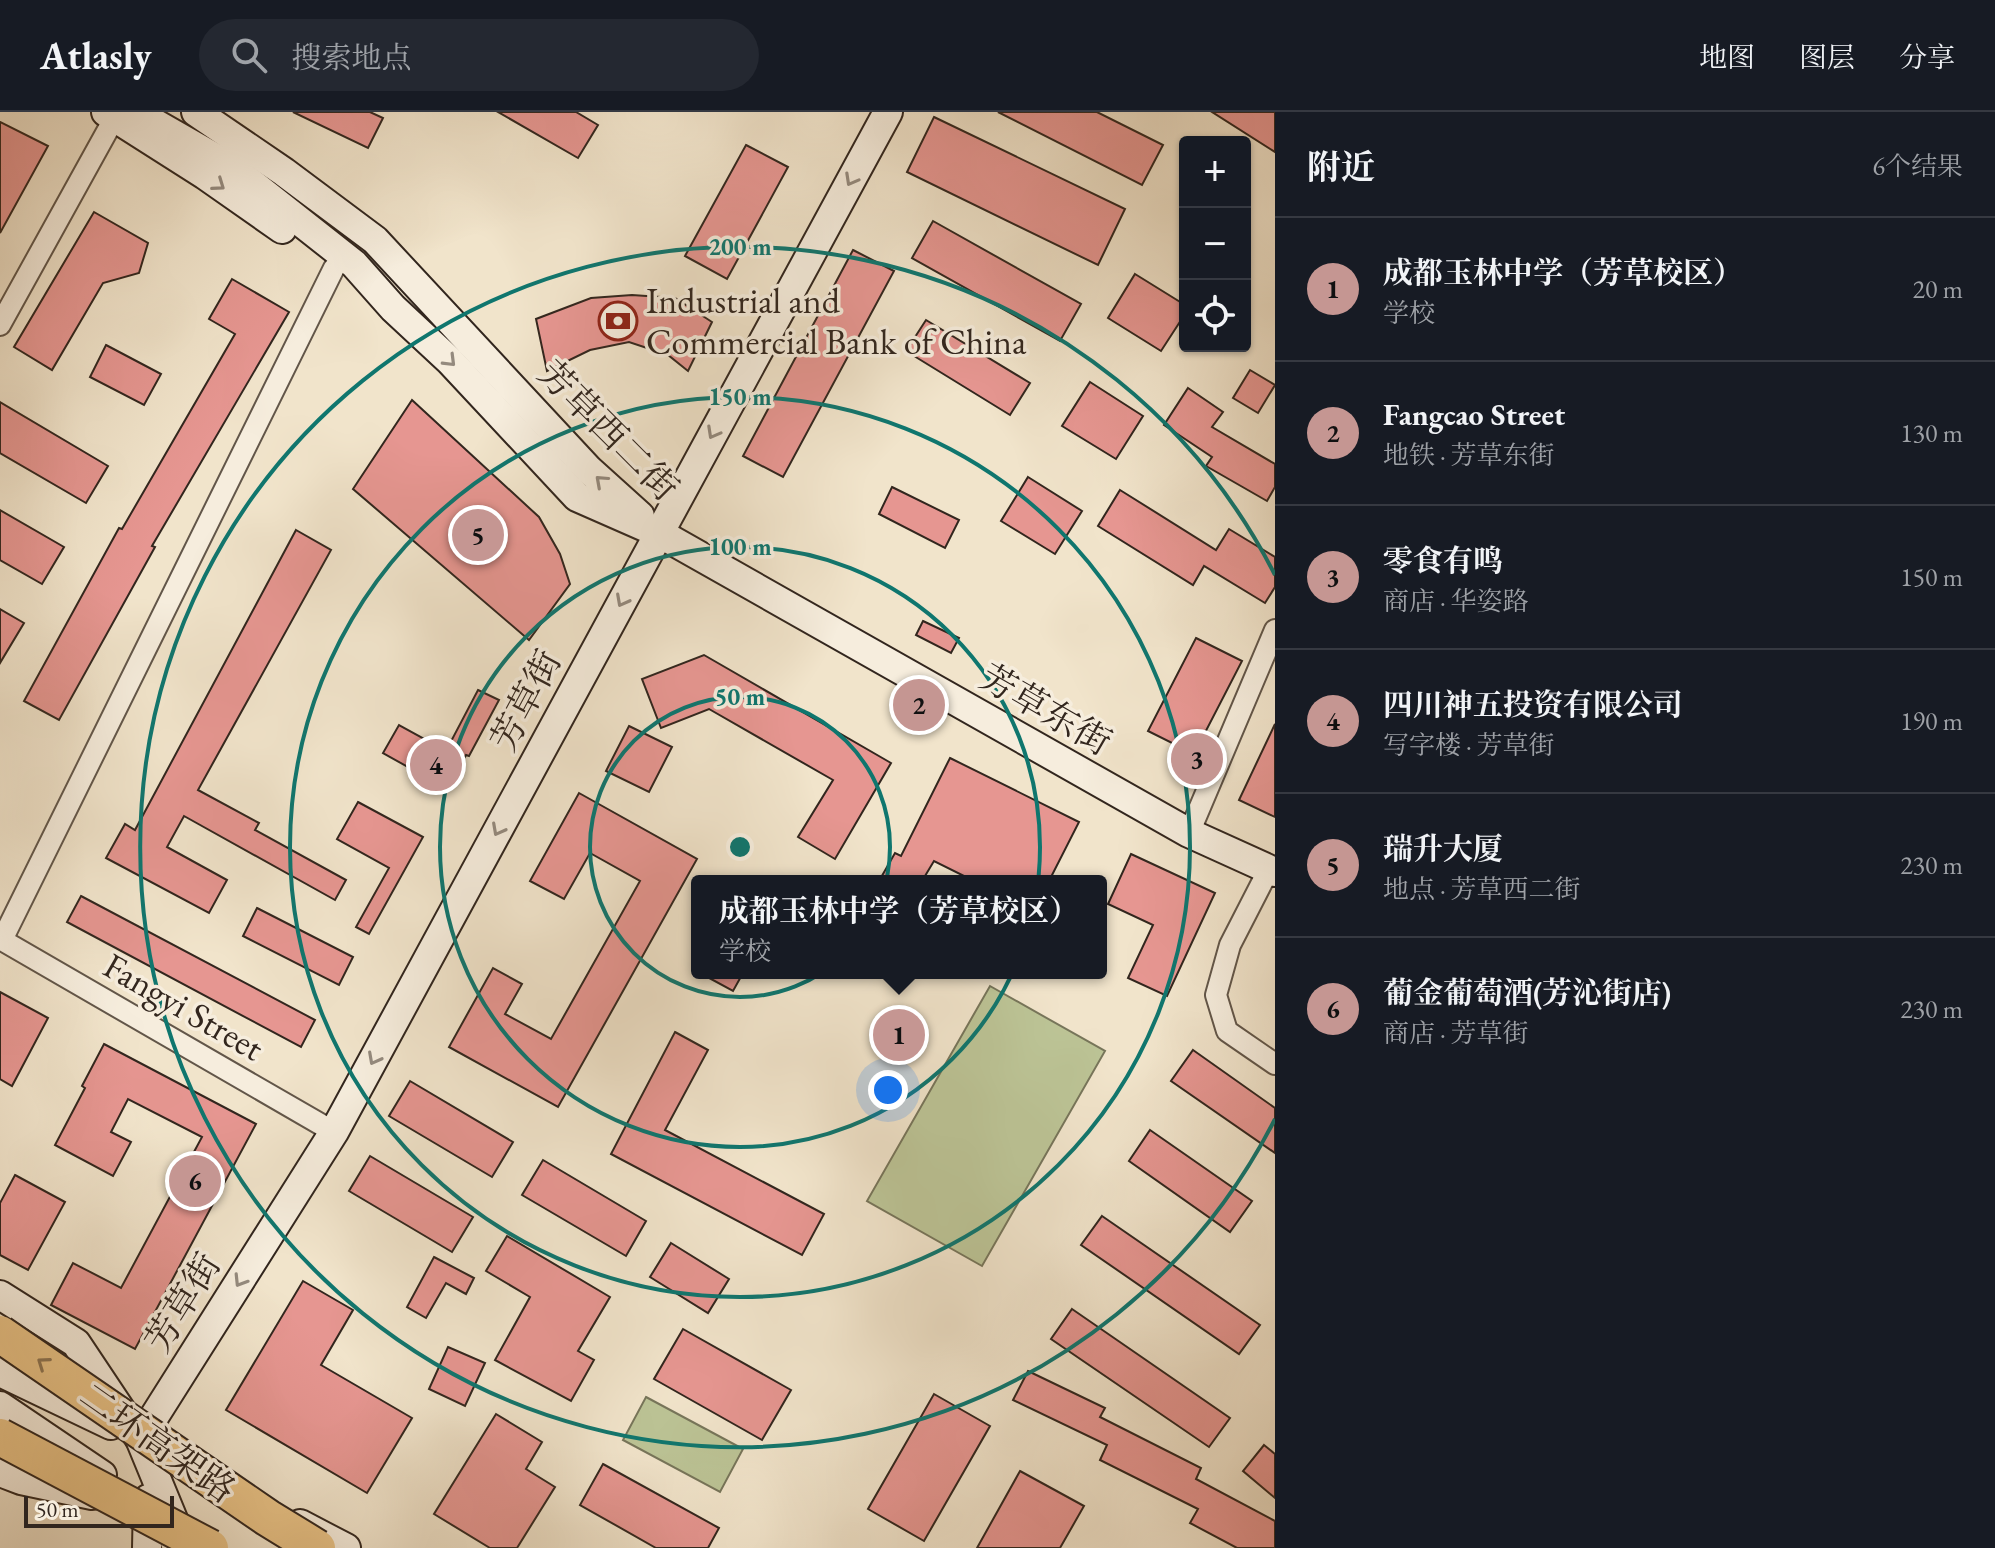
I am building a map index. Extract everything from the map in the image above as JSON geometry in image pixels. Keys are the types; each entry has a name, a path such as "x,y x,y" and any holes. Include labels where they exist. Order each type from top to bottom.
{"highway":[{"name":"二环高架路","path":"0,1334 268,1518 317,1548"},
{"name":"二环高架路","path":"0,1437 210,1548"}],"main road":[{"path":"159,112 250,169 374,265 427,299"},
{"name":"芳草街","path":"140,1439 334,1132 888,112"},
{"path":"201,113 375,240 427,299"},
{"path":"119,114 393,308"},
{"path":"119,114 231,167 354,264 393,308"},
{"name":"芳草西二街","path":"427,299 589,470 659,533"},
{"name":"芳草西二街","path":"393,308 450,361 577,497 659,533"},
{"name":"芳草东街","path":"659,533 1189,833 1272,870"},
{"path":"0,1295 76,1343 140,1439 175,1536"},
{"path":"0,1372 140,1439 346,1548"},
{"path":"0,1406 149,1506 175,1536 221,1548"},
{"path":"140,1439 149,1506 147,1548"},
{"path":"0,1472 21,1480 149,1506"}],"street":[{"path":"0,325 119,114"},
{"path":"1,939 334,268"},
{"path":"1189,833 1275,630"},
{"path":"1272,870 1230,945 1216,995 1227,1031 1275,1064"},
{"name":"Fangyi Street","path":"1,939 334,1132"}],"green space":[{"path":"990,986 1105,1051 982,1266 867,1201"},
{"path":"646,1397 743,1449 720,1492 623,1440"}],"building":[{"path":"293,112 370,112 383,118 368,148"},
{"path":"498,112 576,112 598,125 578,158"},
{"path":"998,112 1097,112 1163,145 1142,185"},
{"path":"1212,112 1275,112 1275,152"},
{"path":"934,117 1125,209 1098,265 907,172"},
{"path":"0,122 48,146 0,233"},
{"path":"746,145 788,167 727,279 685,256"},
{"path":"94,212 148,243 139,273 103,283 52,370 14,347"},
{"path":"933,221 1081,304 1060,341 912,258"},
{"path":"853,250 894,271 783,477 743,456"},
{"path":"1135,274 1179,301 1179,323 1161,351 1108,318"},
{"path":"232,279 289,312 152,546 155,547 59,720 24,701 119,528 122,529 235,334 209,319"},
{"path":"632,295 675,298 712,322 688,371 668,355 629,342 590,350 547,371 536,319 591,298"},
{"path":"926,320 1030,383 1010,415 906,351"},
{"path":"106,345 161,374 144,405 90,377"},
{"path":"1250,370 1275,385 1258,413 1233,398"},
{"path":"1090,382 1143,416 1116,459 1062,426"},
{"path":"1188,388 1223,412 1212,427 1275,464 1275,487 1267,501 1206,466 1212,457 1164,425"},
{"path":"412,400 539,517 560,554 570,584 529,640 353,489"},
{"path":"0,402 108,466 86,503 0,453"},
{"path":"1028,477 1082,511 1055,554 1001,521"},
{"path":"892,487 959,520 945,548 879,514"},
{"path":"1120,490 1216,550 1229,529 1275,557 1275,587 1265,603 1204,566 1193,585 1098,526"},
{"path":"0,510 64,547 42,584 0,560"},
{"path":"296,530 331,550 198,790 259,823 255,830 346,880 335,900 184,816 167,847 227,880 209,913 106,858 125,824 135,830"},
{"path":"0,609 24,623 0,663"},
{"path":"923,621 959,638 951,653 916,635"},
{"path":"1196,638 1242,661 1194,754 1148,731"},
{"path":"704,655 891,763 835,859 798,837 833,780 709,709 661,728 642,679"},
{"path":"478,690 499,700 447,789 383,753 399,725 446,751"},
{"path":"1275,724 1275,817 1239,800"},
{"path":"629,726 672,747 649,792 606,771"},
{"path":"950,758 1079,822 1052,875 962,875 934,861 926,875 882,875 895,853 901,856"},
{"path":"579,793 697,859 558,1107 449,1047 493,968 522,984 505,1014 551,1039 640,881 590,853 564,899 530,881"},
{"path":"358,802 423,837 369,934 356,927 389,868 337,839"},
{"path":"1131,854 1215,893 1167,996 1128,978 1153,925 1108,904"},
{"path":"81,896 315,1020 301,1047 67,922"},
{"path":"257,908 353,957 339,985 243,936"},
{"path":"711,979 740,979 733,991"},
{"path":"0,992 48,1018 12,1086 0,1079"},
{"path":"675,1032 708,1050 665,1130 824,1214 802,1255 611,1154"},
{"path":"104,1044 256,1124 135,1349 51,1305 73,1263 121,1288 202,1137 128,1099 111,1132 131,1142 113,1176 55,1145"},
{"path":"1193,1050 1275,1108 1275,1153 1171,1081"},
{"path":"410,1081 513,1142 492,1177 389,1116"},
{"path":"1150,1130 1252,1201 1230,1232 1129,1161"},
{"path":"370,1156 473,1217 452,1252 349,1191"},
{"path":"543,1160 646,1221 626,1256 522,1195"},
{"path":"15,1175 65,1202 28,1270 0,1255 0,1203"},
{"path":"1102,1216 1260,1325 1239,1354 1081,1245"},
{"path":"507,1236 610,1297 578,1351 594,1360 571,1401 495,1360 530,1297 486,1271"},
{"path":"671,1243 729,1279 708,1313 650,1277"},
{"path":"434,1257 474,1278 466,1294 446,1283 426,1318 407,1307"},
{"path":"303,1281 353,1310 321,1365 412,1418 367,1493 226,1410"},
{"path":"1072,1309 1230,1418 1209,1447 1051,1339"},
{"path":"683,1329 791,1390 762,1440 654,1379"},
{"path":"448,1347 485,1363 465,1406 429,1389"},
{"path":"1028,1371 1105,1408 1100,1417 1201,1468 1196,1479 1275,1521 1275,1548 1237,1548 1190,1523 1198,1509 1100,1460 1107,1445 1013,1400"},
{"path":"934,1394 990,1426 924,1541 868,1509"},
{"path":"496,1414 542,1442 526,1469 555,1487 517,1548 490,1548 434,1514"},
{"path":"1264,1445 1275,1454 1275,1498 1243,1471"},
{"path":"603,1464 719,1528 708,1548 656,1548 580,1505"},
{"path":"1020,1471 1084,1506 1060,1548 977,1548"}],"place":[{"name":"Industrial and Commercial Bank of China","path":"618,321"},
{"name":"瑞升大厦","path":"478,535"},
{"name":"Fangcao Street","path":"919,705"},
{"name":"零食有鸣","path":"1197,759"},
{"name":"四川神五投资有限公司","path":"436,765"},
{"name":"成都玉林中学（芳草校区）","path":"899,1035"},
{"name":"葡金葡萄酒(芳沁街店)","path":"195,1181"}]}
